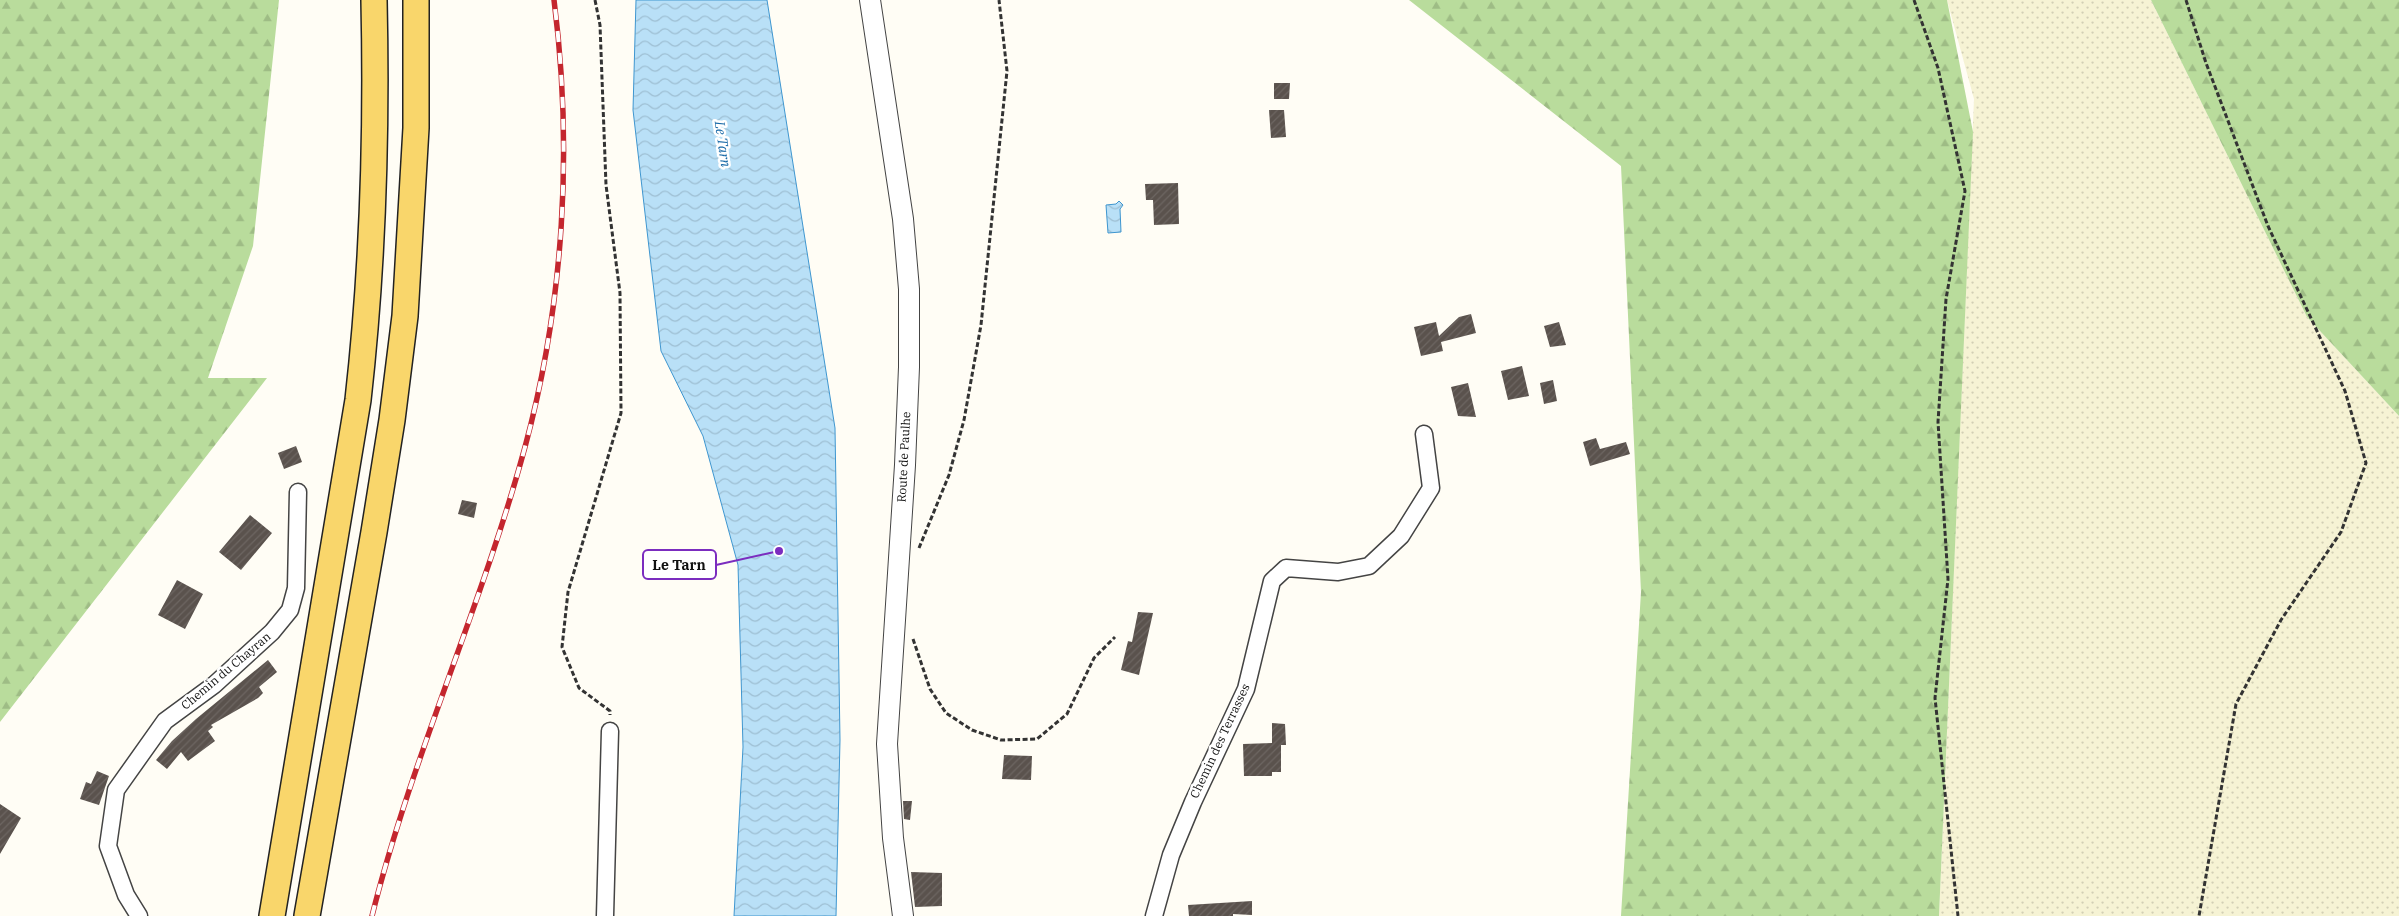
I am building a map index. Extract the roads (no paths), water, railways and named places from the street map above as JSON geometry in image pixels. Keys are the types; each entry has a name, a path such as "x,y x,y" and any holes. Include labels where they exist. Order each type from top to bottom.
{"main road":[{"path":"272,916 356,410 366,325 373,227 375,138 374,0"},
{"path":"307,916 377,514 392,420 405,316 416,128 416,0"}],"street":[{"name":"Route de Paulhe","path":"870,0 903,219 909,289 906,445 887,744 892,838 903,916"},
{"name":"Chemin des Terrasses","path":"1154,916 1171,854 1246,689 1272,582 1286,568 1338,572 1370,566 1401,536 1431,488 1424,434"},
{"name":"Chemin du Chayran","path":"139,916 126,895 108,846 116,790 164,721 214,685 272,632 290,610 296,588 298,492"},
{"path":"605,916 610,731"}],"water":[{"path":"636,0 767,0 835,428 840,740 836,916 734,916 743,747 738,565 703,436 661,351 633,110"},
{"path":"1119,201 1123,205 1120,209 1121,232 1108,233 1106,205 1116,204"}],"railway":[{"path":"372,916 388,856 407,798 508,506 538,393 549,337 561,225 563,112 554,0"}],"place":[{"name":"Le Tarn","path":"779,551"}]}
